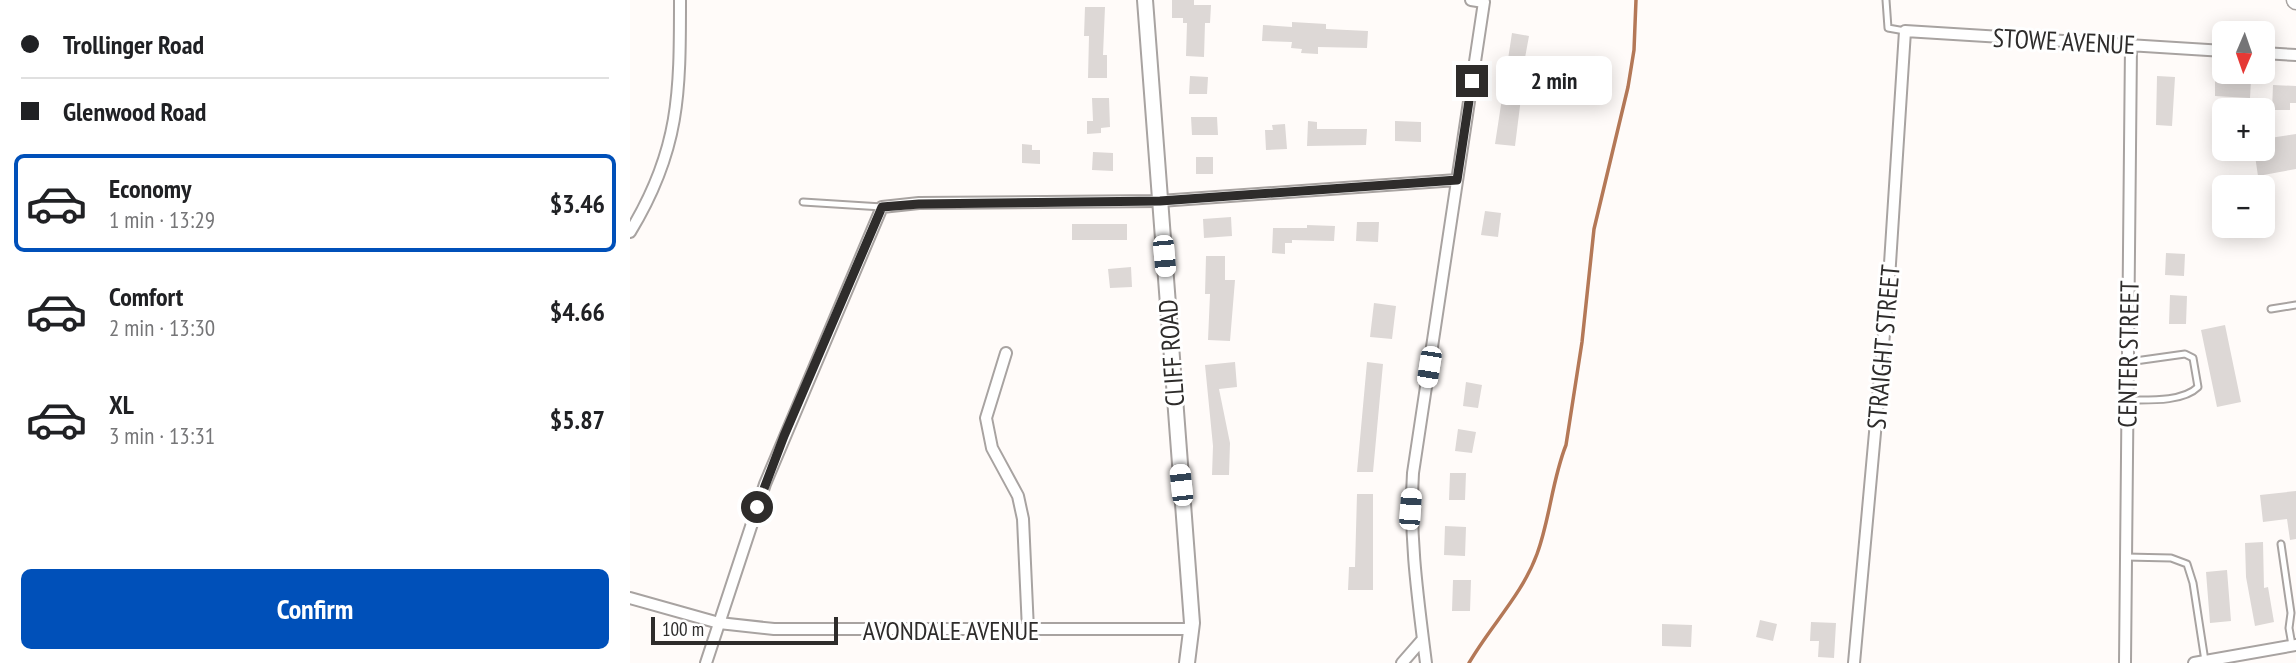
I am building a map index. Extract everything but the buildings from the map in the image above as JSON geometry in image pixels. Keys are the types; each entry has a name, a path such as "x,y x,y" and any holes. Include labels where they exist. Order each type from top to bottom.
{"street":[{"path":"630,232 657,183 670,146 678,103 680,0"},
{"name":"CLIFF ROAD","path":"1145,0 1192,629 1187,663"},
{"path":"1426,663 1411,534 1413,473 1484,2 1471,0"},
{"name":"STOWE AVENUE","path":"1905,31 2212,50"},
{"name":"STRAIGHT STREET","path":"1854,663 1889,279 1905,31"},
{"name":"CENTER STREET","path":"2124,663 2131,45"},
{"path":"2275,54 2296,55"},
{"path":"706,663 769,472 882,207 919,204 1160,201 1457,180"},
{"path":"1006,353 986,418 992,448 1018,496 1023,519 1028,630"},
{"name":"AVONDALE AVENUE","path":"630,598 719,623 774,629 1192,629"},
{"path":"1402,663 1423,639"},
{"path":"2200,662 2294,645"}],"lane":[{"path":"1886,0 1888,28 1905,31"},
{"path":"803,201 882,207"},
{"path":"2271,309 2296,305"},
{"path":"2128,362 2185,354 2193,358 2198,387 2192,393 2153,400 2128,400"},
{"path":"2281,544 2291,614 2289,628 2294,645"},
{"path":"2126,557 2171,558 2187,564 2193,583 2200,662"}],"waterway":[{"path":"1469,663 1531,569 1566,445 1582,342 1594,229 1628,87 1634,50 1636,0"}],"route":[{"path":"757,507 784,436 882,207 919,204 1160,201 1457,180 1472,81"}]}
